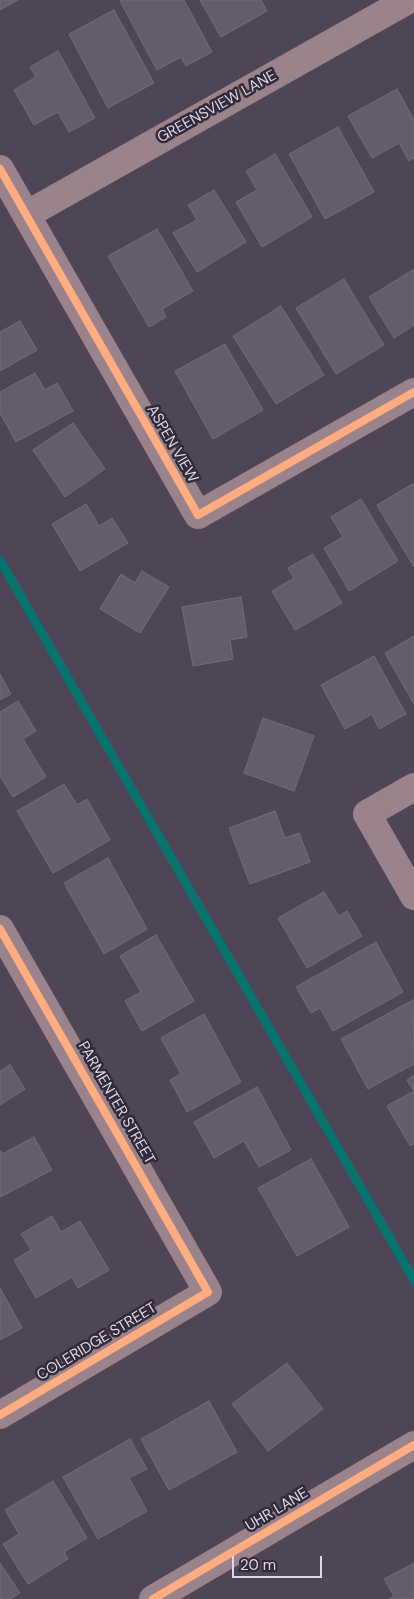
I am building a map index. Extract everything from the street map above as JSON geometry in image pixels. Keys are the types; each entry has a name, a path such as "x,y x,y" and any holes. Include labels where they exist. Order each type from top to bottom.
{"street":[{"name":"GREENSVIEW LANE","path":"26,215 408,0"},
{"name":"ASPEN VIEW","path":"0,169 198,515 414,392"},
{"path":"414,787 366,814 414,896"},
{"name":"PARMENTER STREET","path":"0,929 208,1292"},
{"name":"COLERIDGE STREET","path":"0,1415 208,1292"},
{"name":"UHR LANE","path":"153,1599 414,1445"}],"building":[{"path":"0,0 18,0 0,10"},
{"path":"184,0 212,52 186,66 181,57 157,70 120,1"},
{"path":"200,0 261,0 267,11 221,37"},
{"path":"114,10 154,83 108,108 69,34"},
{"path":"58,51 95,118 69,132 58,112 34,125 14,90 36,77 30,67"},
{"path":"397,89 414,120 414,158 409,161 399,143 372,158 348,116"},
{"path":"338,127 374,192 325,219 289,154"},
{"path":"275,154 312,217 262,247 236,202 257,190 246,171"},
{"path":"214,190 246,242 197,272 173,233 197,220 188,205"},
{"path":"157,229 193,291 162,309 166,317 149,327 108,256"},
{"path":"414,269 414,325 394,338 369,297"},
{"path":"344,279 384,345 336,374 296,308"},
{"path":"281,306 324,375 276,404 233,336"},
{"path":"20,321 37,350 0,371 0,332"},
{"path":"225,344 263,410 213,439 175,371"},
{"path":"35,373 45,390 57,383 73,411 16,442 0,413 0,392"},
{"path":"73,423 105,469 65,497 33,450"},
{"path":"414,483 414,567 377,505"},
{"path":"361,499 398,561 349,591 324,548 343,537 331,517"},
{"path":"86,504 99,526 112,518 128,543 80,571 52,524"},
{"path":"313,554 342,603 295,630 272,591 294,578 288,568"},
{"path":"142,571 169,587 140,633 100,609 121,574 135,583"},
{"path":"241,597 247,637 230,640 233,659 193,666 182,607"},
{"path":"414,636 414,704 385,653"},
{"path":"374,656 406,714 379,729 372,714 345,729 321,685"},
{"path":"0,674 11,694 0,700"},
{"path":"18,701 36,731 23,739 46,777 13,797 0,776 0,712"},
{"path":"263,718 314,736 294,791 244,773"},
{"path":"64,784 77,805 87,799 110,840 53,873 17,811"},
{"path":"275,811 285,838 299,833 310,862 250,884 229,828"},
{"path":"108,858 147,929 104,954 64,883"},
{"path":"324,892 339,916 347,911 362,936 307,968 278,918"},
{"path":"156,935 194,1001 142,1031 125,1001 141,992 120,956"},
{"path":"376,942 403,992 333,1031 320,1008 311,1013 296,987"},
{"path":"413,1000 414,1064 368,1089 341,1039"},
{"path":"204,1014 241,1082 187,1112 170,1080 181,1074 161,1038"},
{"path":"10,1065 25,1089 0,1105 0,1071"},
{"path":"414,1075 414,1091 407,1080"},
{"path":"257,1087 291,1150 259,1167 244,1141 214,1158 194,1122"},
{"path":"414,1091 414,1144 410,1146 387,1106"},
{"path":"34,1137 52,1170 0,1197 0,1150 2,1154"},
{"path":"311,1159 349,1227 297,1256 258,1188"},
{"path":"52,1216 61,1232 80,1221 109,1270 78,1288 72,1277 36,1298 14,1260 31,1250 21,1234"},
{"path":"0,1288 22,1328 0,1340"},
{"path":"287,1363 323,1409 268,1451 232,1404"},
{"path":"209,1401 237,1452 169,1490 141,1439"},
{"path":"130,1439 147,1469 129,1478 147,1511 98,1539 63,1477"},
{"path":"53,1481 87,1538 64,1552 68,1559 28,1584 3,1544 19,1534 5,1510"},
{"path":"0,1563 20,1593 10,1599 0,1599"},
{"path":"414,1563 414,1599 389,1599 394,1596 384,1579"}],"waterway":[{"path":"0,560 414,1280"}],"cycle path":[{"path":"0,169 198,515 414,392"},
{"path":"0,929 208,1292 0,1415"},
{"path":"153,1599 414,1445"}]}
